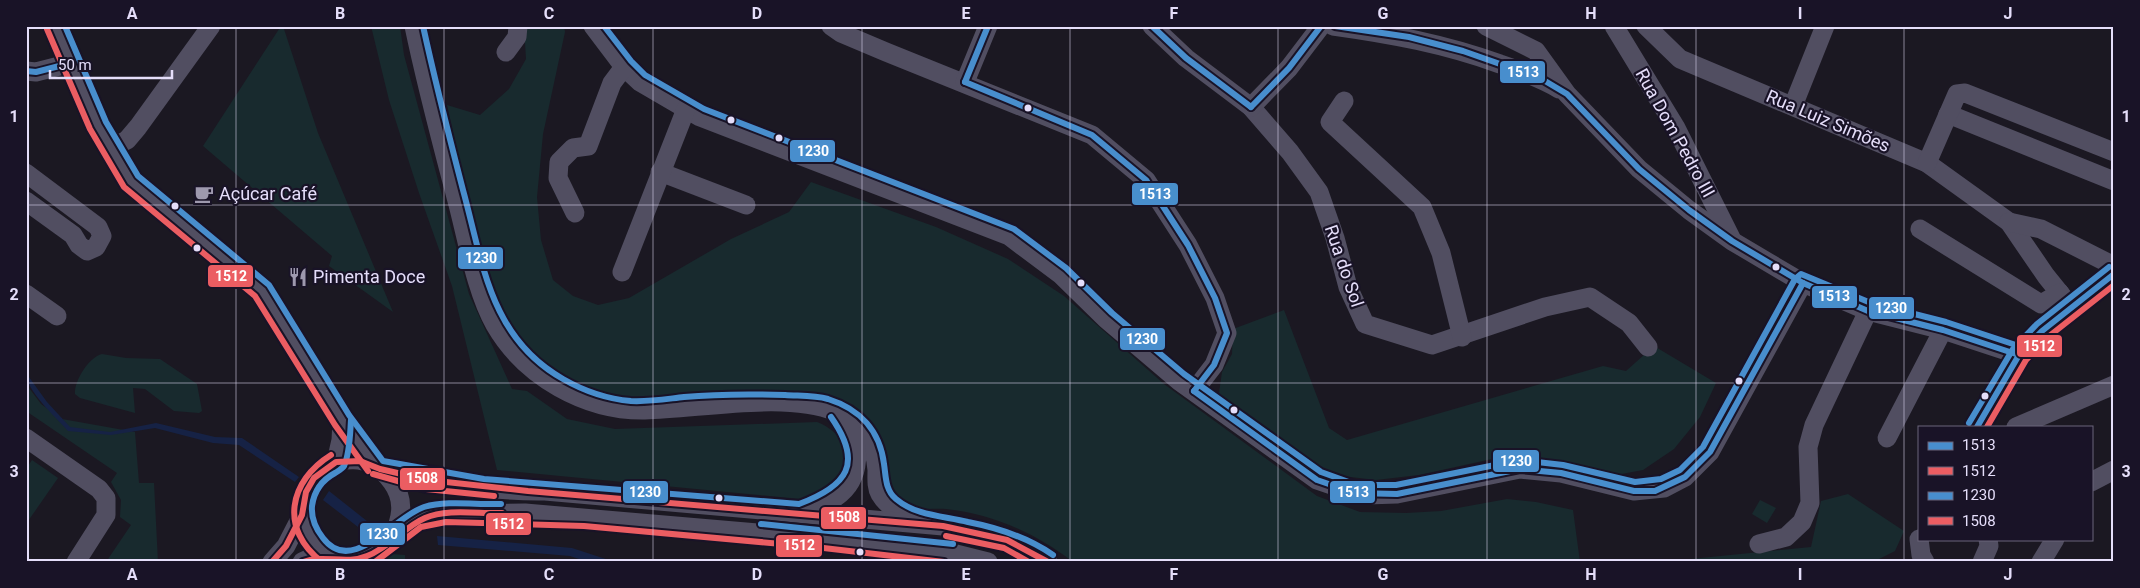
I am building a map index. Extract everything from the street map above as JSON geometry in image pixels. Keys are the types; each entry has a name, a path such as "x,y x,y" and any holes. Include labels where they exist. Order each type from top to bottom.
{"street":[{"path":"55,26 98,126 131,182 262,290 342,420 377,468 395,487 402,511 399,524 391,541"},
{"path":"111,148 127,140 138,127 211,26"},
{"path":"414,26 434,118 475,267 495,324 518,355 547,380 570,394 624,409 645,410 777,403 810,405 838,412 851,418 870,440 875,455 879,492 882,498 897,512 920,523"},
{"path":"506,52 517,37 518,26"},
{"path":"593,26 624,67 652,90 700,117 1009,236 1061,275 1106,318 1179,381 1309,475 1333,487 1355,493 1366,495 1397,494 1520,469 1561,473 1623,490 1655,491 1685,477 1697,468 1710,452 1803,283"},
{"path":"831,26 841,33 1092,135 1146,180 1188,245 1215,298 1227,333 1214,365 1194,391"},
{"path":"965,82 988,26"},
{"name":"Rua do Sol","path":"1152,26 1186,58 1251,107 1290,152 1319,192 1335,238 1348,287 1364,324 1432,345 1462,337 1545,307 1590,297 1629,322 1648,347"},
{"path":"1251,107 1288,68 1321,26"},
{"path":"1333,26 1409,37 1463,50 1540,78 1567,94"},
{"path":"1486,26 1536,52 1567,94 1638,169 1689,210 1732,241 1803,283 1868,311 1943,330 2018,356"},
{"name":"Rua Dom Pedro III","path":"1614,26 1676,128 1732,241"},
{"name":"Rua Luiz Simões","path":"1646,26 1680,58 1927,163 2009,222 2065,300"},
{"path":"1793,106 1825,26"},
{"path":"26,71 36,72 71,63"},
{"path":"575,212 558,178 559,162 573,148 588,146 612,83 624,67"},
{"path":"1927,163 1957,94 1965,93 2114,152"},
{"path":"1344,102 1330,122 1422,207 1441,252 1462,337"},
{"path":"622,272 686,109"},
{"path":"1948,114 2114,181"},
{"path":"660,172 746,205"},
{"path":"26,173 98,227 102,236 96,247 87,251 79,245 73,235 26,200"},
{"name":"Rua Luiz Simões","path":"2009,222 2041,229 2114,266"},
{"path":"1920,228 2041,304 2065,300 2114,274"},
{"path":"2024,243 2027,236 2041,229"},
{"path":"26,294 57,316"},
{"path":"1979,426 2018,356 2042,332 2065,300"},
{"path":"1759,544 1786,536 1802,522 1810,503 1808,447 1814,425 1868,311"},
{"path":"1887,438 1943,330"},
{"path":"2018,426 2114,385"},
{"path":"800,513 838,496 854,474 856,445 849,426 838,412"},
{"path":"336,462 341,440 342,420"},
{"path":"26,438 98,489 106,498 106,515 76,562"},
{"path":"272,562 286,546 302,515 306,492 314,478 336,462 360,461 377,468 428,480 528,491 920,523 962,529 1007,540 1048,562"},
{"path":"2092,481 2114,470"},
{"path":"302,562 315,556 338,560 358,559 371,554 428,515 526,513 882,545 933,556 988,562"},
{"path":"302,515 313,540 320,550 338,560"},
{"path":"1982,562 1989,546 1988,540"},
{"path":"2041,562 2054,540"},
{"path":"1909,562 1919,542"},
{"path":"1919,542 1925,562"},
{"path":"882,545 897,562"}],"shaded area":[{"path":"281,26 283,26 318,133 393,312 329,266 332,256 203,146"},
{"path":"371,26 400,26 404,55 469,294 512,389 527,391 567,419 615,429 817,422 834,432 845,446 849,464 841,483 831,491 811,500 497,470 452,286 389,100"},
{"path":"524,26 564,26 565,32 543,134 537,197 541,240 553,280 573,296 598,305 629,298 731,239 789,212 811,182 936,227 1008,259 1064,296 1164,384 1317,496 1360,512 1406,513 1441,511 1507,499 1536,502 1573,510 1580,562 1073,562 1044,542 997,520 946,509 907,507 897,502 891,492 887,454 884,445 864,418 838,398 812,393 669,398 632,397 611,394 572,380 539,358 524,343 503,312 476,227 447,105 480,115 509,89 526,59"},
{"path":"1284,310 1329,428 1347,440 1603,366 1626,371 1654,346 1716,383 1700,417 1674,449 1643,470 1616,475 1537,457 1510,455 1419,475 1376,480 1342,476 1323,468 1225,403 1219,393 1222,372 1232,354 1233,329"},
{"path":"102,354 126,358 160,359 197,384 202,411 199,413 174,411 145,389 133,388 135,413 80,398 75,394 75,389 83,370 92,360"},
{"path":"26,384 41,404 62,419 135,432 139,483 154,483 158,562 106,562 131,525 120,517 121,500 111,482 117,473 26,411"},
{"path":"32,460 58,478 26,524 26,469"},
{"path":"1848,494 1904,531 1895,551 1873,562 1661,562 1811,547 1821,501"},
{"path":"1760,500 1776,508 1767,523 1752,514"},
{"path":"391,554 405,555 405,562 382,562"}],"water":[{"path":"26,373 47,402 70,427 110,432 156,423 215,437 242,438 299,477 295,482 239,445 213,443 155,428 111,435 68,431 36,396 27,380"},
{"path":"329,491 377,529 371,537 323,500"},
{"path":"437,536 572,548 615,562 588,562 570,556 438,545"}],"transit line":[{"name":"1230","path":"65,26 106,122 138,176 269,285 349,415 383,461 484,479 799,504 829,489 839,481 845,471 848,460 847,448 841,433 831,417"},
{"name":"1230","path":"423,26 447,129 484,271 493,296 505,320 519,342 539,362 563,379 579,387 596,394 622,400 644,401 747,394 807,396 828,399 839,403 859,415 873,432 882,452 888,487 892,495 904,505 930,515 1002,530 1023,538 1053,555"},
{"name":"1230","path":"604,26 631,61 645,75 704,109 1014,229 1066,268 1112,313 1184,374 1321,472 1357,485 1396,485 1520,460 1563,465 1635,482 1661,479 1680,470 1703,447 1795,279 1801,274 1871,303 1946,322 2022,347"},
{"name":"1513","path":"965,82 988,26"},
{"name":"1513","path":"1152,26 1186,58 1251,107"},
{"name":"1513","path":"1251,107 1289,68 1321,26"},
{"name":"1513","path":"1335,26 1409,37 1463,51 1540,78 1567,94 1639,169 1689,210 1732,241 1803,283 1868,311 1943,330 2019,355"},
{"name":"1512","path":"47,29 90,129 124,187 255,296 335,425 368,471"},
{"name":"1513","path":"26,71 36,72 71,63"},
{"name":"1513","path":"965,82 1092,135 1146,180 1188,245 1215,298 1227,333 1214,365 1194,391"},
{"name":"1230","path":"1969,423 2013,349 2037,324 2109,267"},
{"name":"1513","path":"1978,426 2019,355 2042,331 2114,274"},
{"name":"1513","path":"1194,391 1317,480 1355,493 1397,494 1520,469 1561,473 1634,491 1655,491 1685,477 1710,452 1803,283"},
{"name":"1512","path":"1988,426 2026,360 2048,337 2114,285"},
{"name":"1230","path":"351,420 349,449 344,466 326,479 319,487 312,506 313,519 318,531 334,548 347,551 360,548 424,507 452,503 501,504"},
{"name":"1512","path":"322,562 308,549 299,535 295,520 295,506 298,492 306,478 331,455"},
{"name":"1508","path":"272,562 286,546 302,515 306,492 314,478 336,462 360,461 380,469 428,480 528,491 943,526 1007,540 1048,562"},
{"name":"1512","path":"373,474 426,489 494,496"},
{"name":"1508","path":"303,562 319,559 359,559 382,548 417,522 434,515 453,512 502,513"},
{"name":"1512","path":"375,562 421,527 446,522 584,526 815,547 944,562"},
{"name":"1230","path":"761,524 953,544"},
{"name":"1512","path":"946,536 1004,548 1029,562"}],"place":[{"name":"Açúcar Café","path":"204,194"},
{"name":"Pimenta Doce","path":"298,277"}]}
